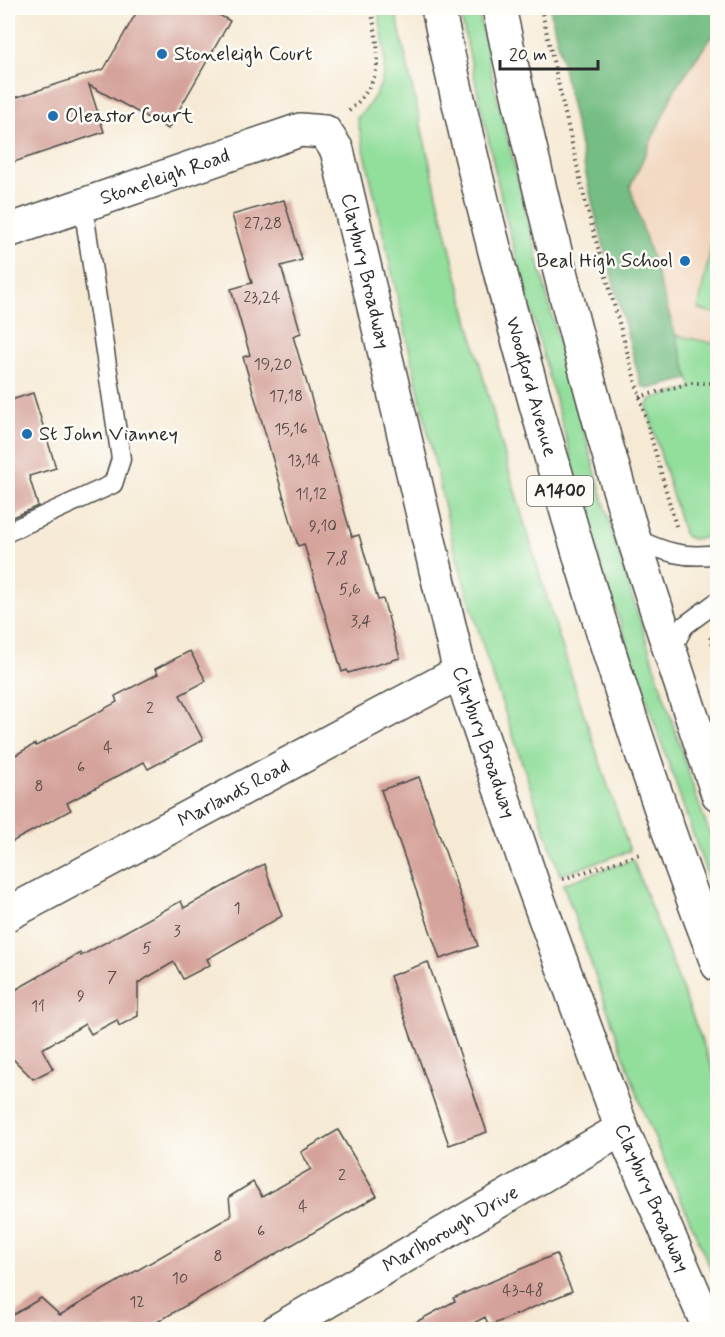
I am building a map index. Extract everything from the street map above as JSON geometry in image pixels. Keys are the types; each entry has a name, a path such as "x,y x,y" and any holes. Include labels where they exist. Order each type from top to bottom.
{"main road":[{"name":"Woodford Avenue","path":"438,8 458,103 521,355 595,610 683,875 717,964"},
{"name":"A1400","path":"499,8 516,89 578,339 634,538 717,794"},
{"name":"Stoneleigh Road","path":"8,231 300,130 325,132"},
{"name":"Claybury Broadway","path":"325,132 337,150 460,672 534,888 622,1129 710,1329"},
{"name":"Marlands Road","path":"8,914 460,672"},
{"name":"Marlborough Drive","path":"278,1329 622,1129"}],"lane":[{"path":"8,532 113,484 121,459 83,205"},
{"path":"634,538 664,551 684,555 717,554"},
{"path":"670,652 684,626 717,601"}],"path":[{"path":"325,132 368,90 378,70 378,50 371,8"},
{"path":"541,8 586,206 678,536"},
{"path":"639,397 690,383 717,383"},
{"path":"708,629 717,658"},
{"path":"593,869 640,855"}],"shaded area":[{"name":"Beal High School","path":"594,8 717,8 717,459 689,379 630,187"}],"green space":[{"path":"378,8 395,8 430,167 491,405 560,640 630,851 560,875 487,659 454,548 357,118 377,92 382,79 384,54"},
{"path":"459,8 478,8 494,85 563,359 620,558 696,796 717,854 717,904 602,570 506,219"},
{"path":"550,8 717,8 717,29 676,87 630,187 689,379 648,389 641,385 593,206"},
{"path":"717,219 718,314 698,309"},
{"path":"675,335 717,344 718,537 691,539 684,535 647,407 651,399 692,388"},
{"path":"633,860 717,1081 717,1284 644,1113 563,884"}],"building":[{"name":"Stoneleigh Court","path":"139,8 207,8 230,21 168,129 89,85 104,132 8,164 8,100 104,69"},
{"path":"284,200 302,260 281,266 301,333 293,336 352,537 359,535 378,600 383,599 400,658 348,673 347,670 342,672 304,544 298,546 243,357 250,355 231,289 252,283 232,215"},
{"name":"St John Vianney","path":"33,393 56,468 29,476 38,506 8,519 8,401"},
{"path":"190,651 206,681 180,695 203,740 148,769 144,762 67,803 71,810 8,844 8,759 117,702 115,696 158,674 155,669"},
{"path":"419,777 478,946 440,959 381,790"},
{"path":"264,864 282,916 207,959 210,965 183,979 174,962 138,983 138,1016 119,1026 117,1020 91,1034 85,1024 42,1049 53,1069 33,1079 8,1054 8,994 80,953 81,956 181,901 184,908"},
{"path":"428,962 487,1132 449,1145 390,976"},
{"path":"338,1130 377,1196 145,1329 8,1329 8,1318 41,1298 60,1315 231,1216 229,1197 253,1182 262,1197 311,1169 301,1152"},
{"path":"556,1254 572,1291 489,1326 485,1317 463,1329 403,1329 455,1301 453,1298"}],"place":[{"name":"Stoneleigh Court","path":"162,54"},
{"name":"Oleastor Court","path":"53,116"},
{"name":"Beal High School","path":"685,261"},
{"name":"St John Vianney","path":"27,434"}]}
